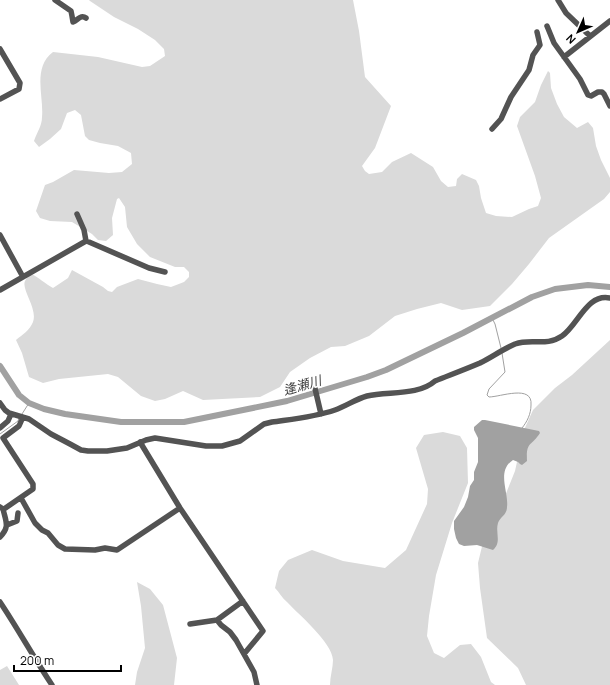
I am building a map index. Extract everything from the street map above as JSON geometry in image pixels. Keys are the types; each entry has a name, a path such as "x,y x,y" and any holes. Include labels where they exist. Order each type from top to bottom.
{"street":[{"path":"55,0 71,11 73,22 82,16 86,18"},
{"path":"558,0 566,13 590,36"},
{"path":"564,56 610,21"},
{"path":"547,26 554,43 580,79 588,95 591,96 598,92 602,92 610,106"},
{"path":"492,129 501,119 510,97 529,70 533,55 540,46 537,32"},
{"path":"0,49 20,83 19,89 0,99"},
{"path":"77,214 84,230 86,241"},
{"path":"0,235 23,278"},
{"path":"86,241 149,268 165,272"},
{"path":"0,290 86,241"},
{"path":"0,403 5,410 29,419 52,434 78,448 88,451 118,450 155,438 206,446 229,445 267,423 321,414 367,396 414,390 430,386 435,381 482,362 516,344 523,342 550,342 564,335 572,328 584,309 590,304 602,297 610,298"},
{"path":"313,380 321,414"},
{"path":"0,428 8,421 18,416"},
{"path":"0,537 5,532 7,525 1,508 21,498 33,490 34,487 3,438 19,426 18,416"},
{"path":"140,442 180,508 263,632 244,654"},
{"path":"21,498 35,523 42,530 48,533 58,545 65,549 96,550 105,548 117,550 180,508"},
{"path":"7,525 17,521 18,513"},
{"path":"190,624 217,620 243,601"},
{"path":"0,602 52,685"},
{"path":"217,620 236,640 254,672 257,685"}],"shaded area":[{"path":"89,0 353,0 365,77 391,106 375,148 362,166 365,171 369,174 382,172 392,162 411,153 433,167 441,181 448,187 456,186 457,179 462,174 476,180 486,213 496,216 512,217 538,206 541,198 535,176 517,126 520,117 535,102 548,71 550,73 551,88 564,117 577,128 588,122 593,128 596,146 610,178 610,192 604,199 549,238 512,284 490,306 462,310 441,303 395,316 369,336 345,346 331,347 310,358 290,372 280,387 260,397 203,400 183,391 165,399 155,401 141,396 118,377 108,374 59,379 43,383 29,377 22,353 16,340 28,330 33,322 34,317 32,305 24,285 26,279 31,274 53,288 68,278 72,270 112,292 117,287 138,279 171,287 184,282 189,277 189,272 184,267 175,267 150,257 137,244 127,227 125,207 119,198 117,199 112,218 113,235 106,241 98,240 92,234 72,222 50,221 40,218 36,211 45,185 74,170 109,173 122,172 132,164 131,153 118,146 89,140 85,136 81,115 75,110 67,113 61,129 50,139 39,147 34,141 42,120 40,83 43,66 47,59 53,52 98,57 142,67 150,66 165,56 164,49 155,40 138,29 114,17"},
{"path":"610,340 610,685 526,685 518,668 487,638 478,563 485,534 503,501 515,471 524,430 533,410 555,388 572,375"},
{"path":"482,420 539,431 540,433 528,447 527,461 522,465 513,460 505,470 504,482 507,510 498,523 498,541 493,550 477,545 464,546 459,544 454,529 454,521 464,507 470,486 474,480 474,472 478,462 478,438 474,427"},
{"path":"443,432 460,436 467,448 468,483 452,523 436,575 427,636 434,653 444,658 460,645 471,644 481,657 491,682 495,685 330,685 333,666 331,653 321,637 275,588 279,571 288,560 312,550 343,561 385,568 406,550 427,504 428,489 416,448 424,435"},
{"path":"137,582 150,589 163,605 177,658 174,685 135,685 137,672 145,648"},
{"path":"7,666 19,685 0,685 0,670"}],"waterway":[{"name":"逢瀬川","path":"0,366 19,395 29,403 44,409 65,414 121,422 184,422 287,401 367,377 386,370 463,333 532,297 555,289 588,285 610,287"},
{"path":"492,318 501,348"},
{"path":"502,353 505,372 489,389 487,395 489,397 515,393 527,395 530,399 531,408 526,423 522,428"},
{"path":"22,414 29,403"},
{"path":"0,434 18,421 19,418"}]}
